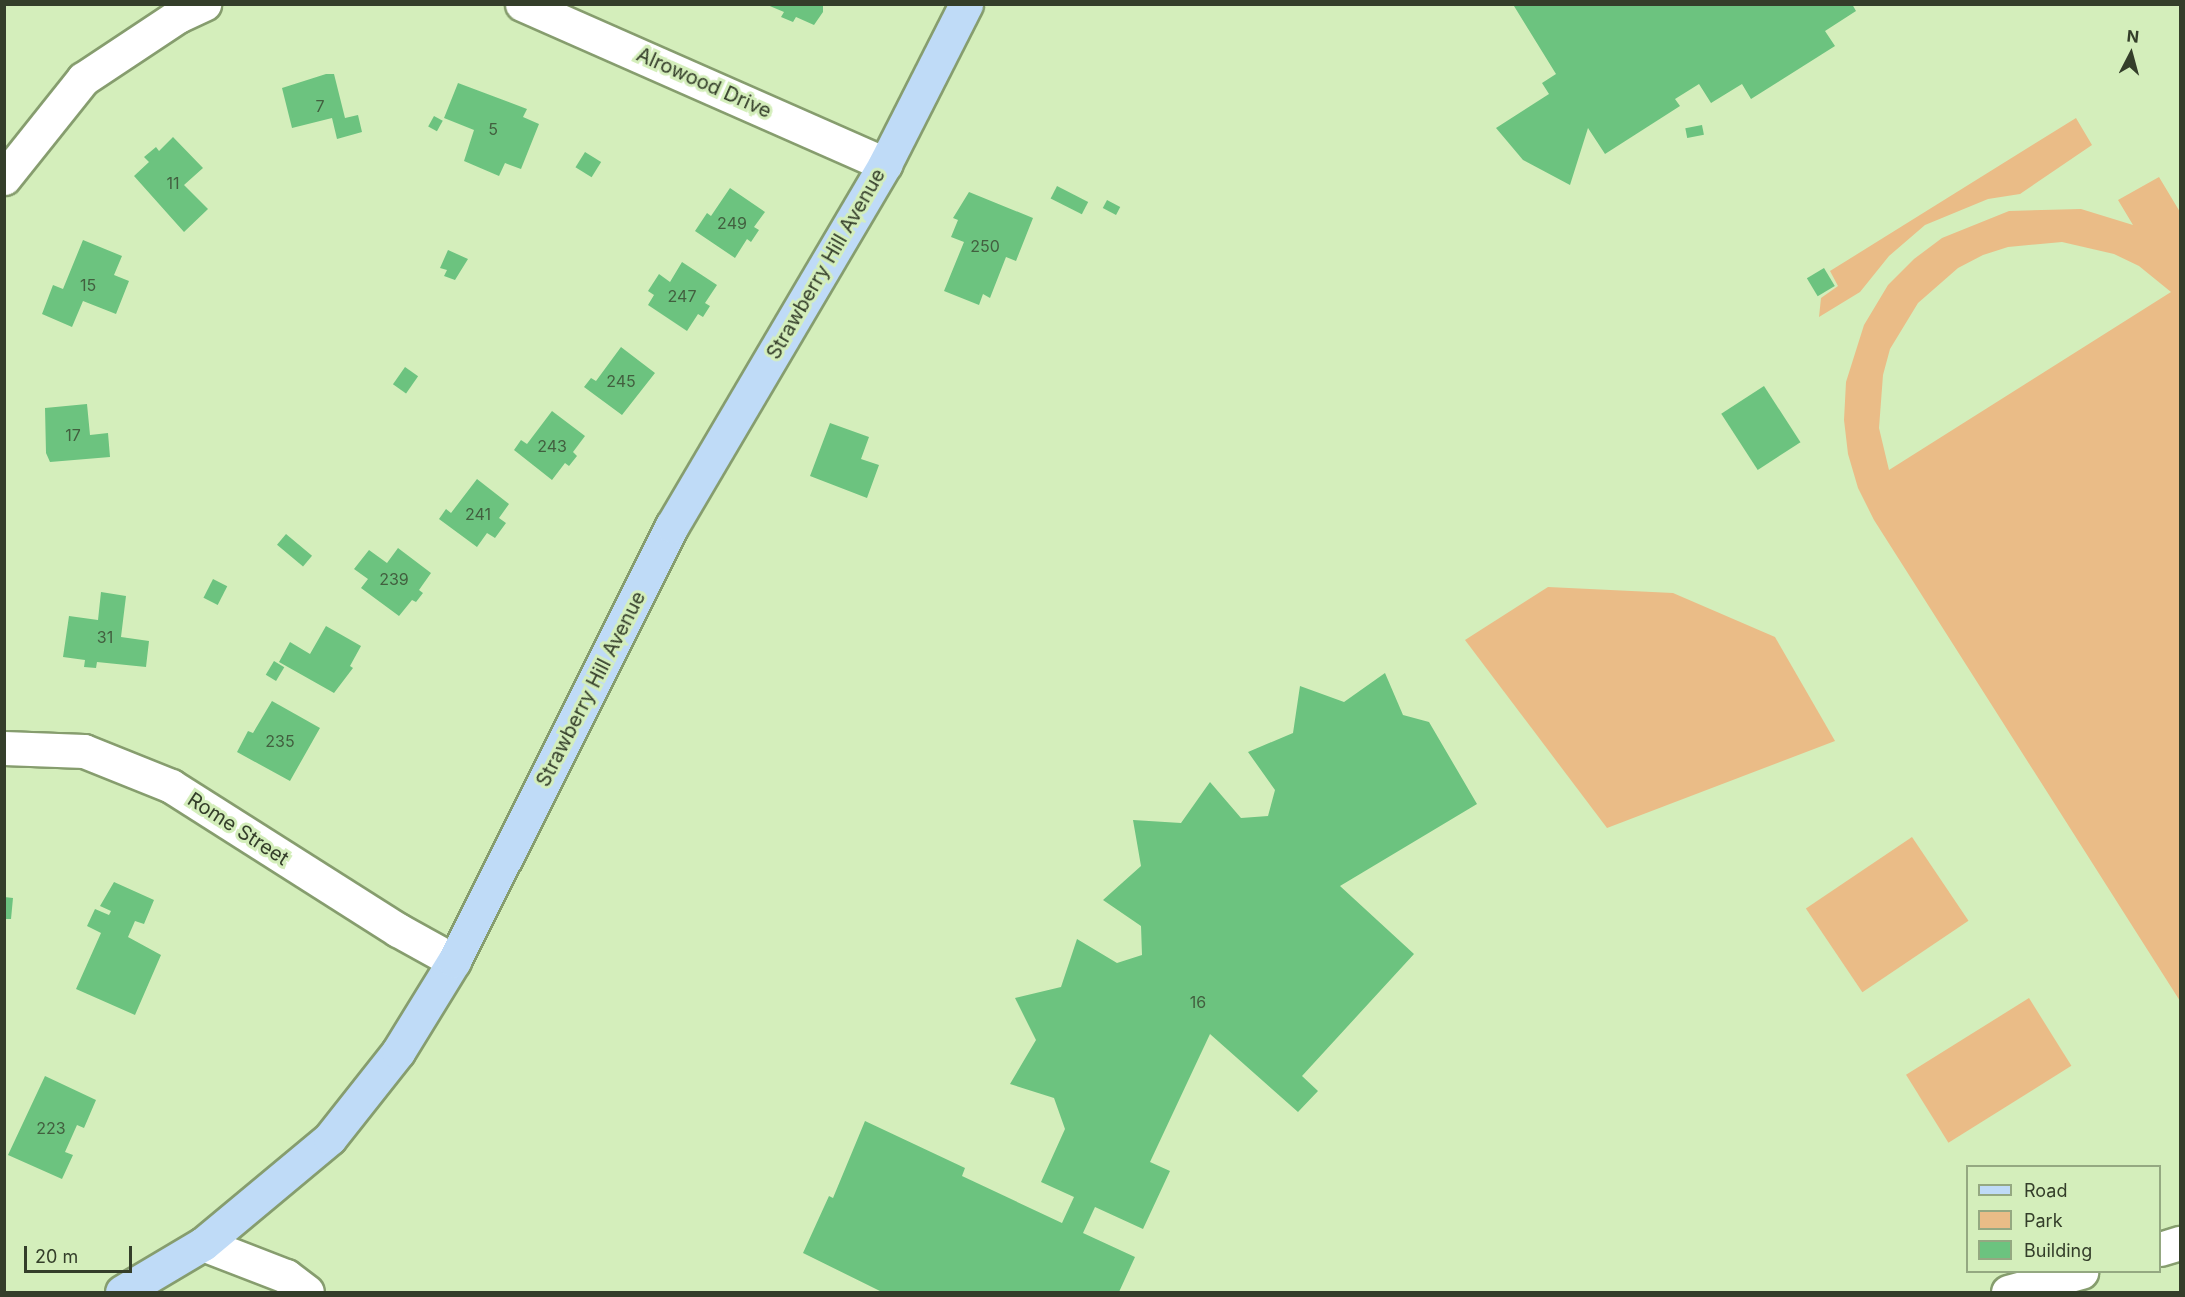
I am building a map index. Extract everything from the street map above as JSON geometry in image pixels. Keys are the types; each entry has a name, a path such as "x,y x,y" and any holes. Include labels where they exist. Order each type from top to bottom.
{"main road":[{"name":"Strawberry Hill Avenue","path":"122,1293 203,1244 330,1138 398,1052 454,961 672,526 885,164 966,4"}],"street":[{"path":"4,178 83,79 178,16 204,4"},
{"name":"Alrowood Drive","path":"522,4 885,164"},
{"name":"Rome Street","path":"4,748 84,751 171,786 398,930 454,961"},
{"path":"2161,1249 2181,1243"},
{"path":"203,1244 286,1276 307,1293"},
{"path":"2008,1293 2078,1273"}],"green space":[{"path":"2076,118 2092,145 2020,194 1988,199 1925,225 1889,256 1860,292 1819,317 1821,298 1838,286 1830,271"},
{"path":"2159,177 2180,212 2180,1001 1874,520 1858,488 1848,454 1844,420 1846,382 1864,325 1888,285 1914,259 1942,238 2009,211 2081,209 2133,225 2118,200","holes":["2062,242 2114,254 2139,266 2171,292 1889,470 1879,428 1883,375 1890,349 1918,303 1958,268 1983,255 2008,247"]},
{"path":"1548,587 1673,593 1775,637 1835,741 1607,828 1465,640"},
{"path":"1912,837 1968,921 1862,992 1806,909"},
{"path":"2029,998 2071,1066 1948,1143 1906,1075"}],"building":[{"path":"765,4 823,4 823,12 814,25 796,17 793,22 781,17 784,12"},
{"path":"1517,4 1852,4 1856,11 1825,31 1835,46 1751,99 1742,84 1711,103 1699,84 1675,99 1680,106 1605,154 1588,128 1570,185 1523,160 1496,128 1549,94 1542,83 1556,74 1514,6"},
{"path":"326,74 334,74 345,118 358,115 362,132 337,139 332,118 292,128 282,88"},
{"path":"458,83 527,109 523,117 539,124 521,169 505,163 499,176 464,161 474,130 444,118"},
{"path":"434,116 443,121 437,131 428,126"},
{"path":"1702,125 1704,135 1687,138 1685,128"},
{"path":"173,137 203,168 184,185 208,209 184,232 134,176 149,162 144,157 156,147 159,151"},
{"path":"585,152 601,162 592,177 575,167"},
{"path":"1057,186 1088,202 1082,214 1051,198"},
{"path":"730,188 765,212 754,227 759,230 751,242 747,239 735,258 695,231 707,213 711,216"},
{"path":"969,192 1033,218 1016,261 1006,257 990,298 983,294 979,305 944,291 964,242 951,237 958,220 953,218"},
{"path":"1107,200 1120,207 1116,215 1103,208"},
{"path":"83,240 122,256 114,275 129,281 116,314 83,301 72,327 42,314 53,285 63,289"},
{"path":"448,250 468,259 455,280 444,276 447,270 440,268"},
{"path":"682,262 717,285 705,303 710,306 703,317 698,314 687,331 648,305 654,295 648,291 659,274 670,282"},
{"path":"1824,268 1835,286 1818,296 1807,278"},
{"path":"621,347 655,373 622,415 584,387 591,378 596,381"},
{"path":"405,367 418,376 406,393 393,384"},
{"path":"1764,386 1800,442 1758,470 1721,414"},
{"path":"87,404 90,435 108,433 110,457 50,462 46,453 45,408"},
{"path":"552,411 585,436 573,452 577,456 569,466 565,463 552,480 514,450 521,440 527,444"},
{"path":"830,423 869,437 861,459 879,465 867,498 810,476"},
{"path":"477,479 509,504 499,518 506,523 495,538 487,533 477,547 439,519 446,509 451,513"},
{"path":"286,534 312,556 303,567 277,545"},
{"path":"398,548 431,573 419,590 423,593 416,602 412,600 399,616 361,588 368,579 354,569 369,550 387,563"},
{"path":"213,579 227,586 218,605 203,598"},
{"path":"101,592 126,596 121,637 149,641 146,667 97,662 96,668 84,667 85,660 63,657 69,616 98,620"},
{"path":"326,626 361,646 350,666 353,668 334,693 279,662 290,642 310,654"},
{"path":"274,661 284,667 276,681 266,675"},
{"path":"1385,673 1403,715 1429,722 1477,804 1340,886 1414,954 1302,1076 1318,1091 1298,1112 1210,1034 1150,1162 1170,1171 1143,1229 1095,1207 1083,1233 1135,1257 1119,1292 882,1292 803,1253 829,1196 833,1198 865,1121 965,1168 962,1176 1062,1223 1074,1197 1041,1182 1065,1129 1054,1098 1010,1084 1036,1040 1015,998 1061,987 1077,939 1117,963 1142,955 1141,926 1103,900 1141,866 1133,820 1181,823 1210,782 1241,818 1268,816 1275,790 1248,752 1293,733 1300,686 1344,702"},
{"path":"272,701 320,728 290,781 237,752 248,731 253,733"},
{"path":"114,882 154,900 144,924 135,921 128,937 161,955 135,1015 76,989 101,933 87,926 95,909 109,915 111,911 100,906"},
{"path":"4,897 13,898 11,919 4,919"},
{"path":"45,1076 96,1100 84,1128 77,1125 65,1152 73,1155 62,1179 8,1155"}]}
